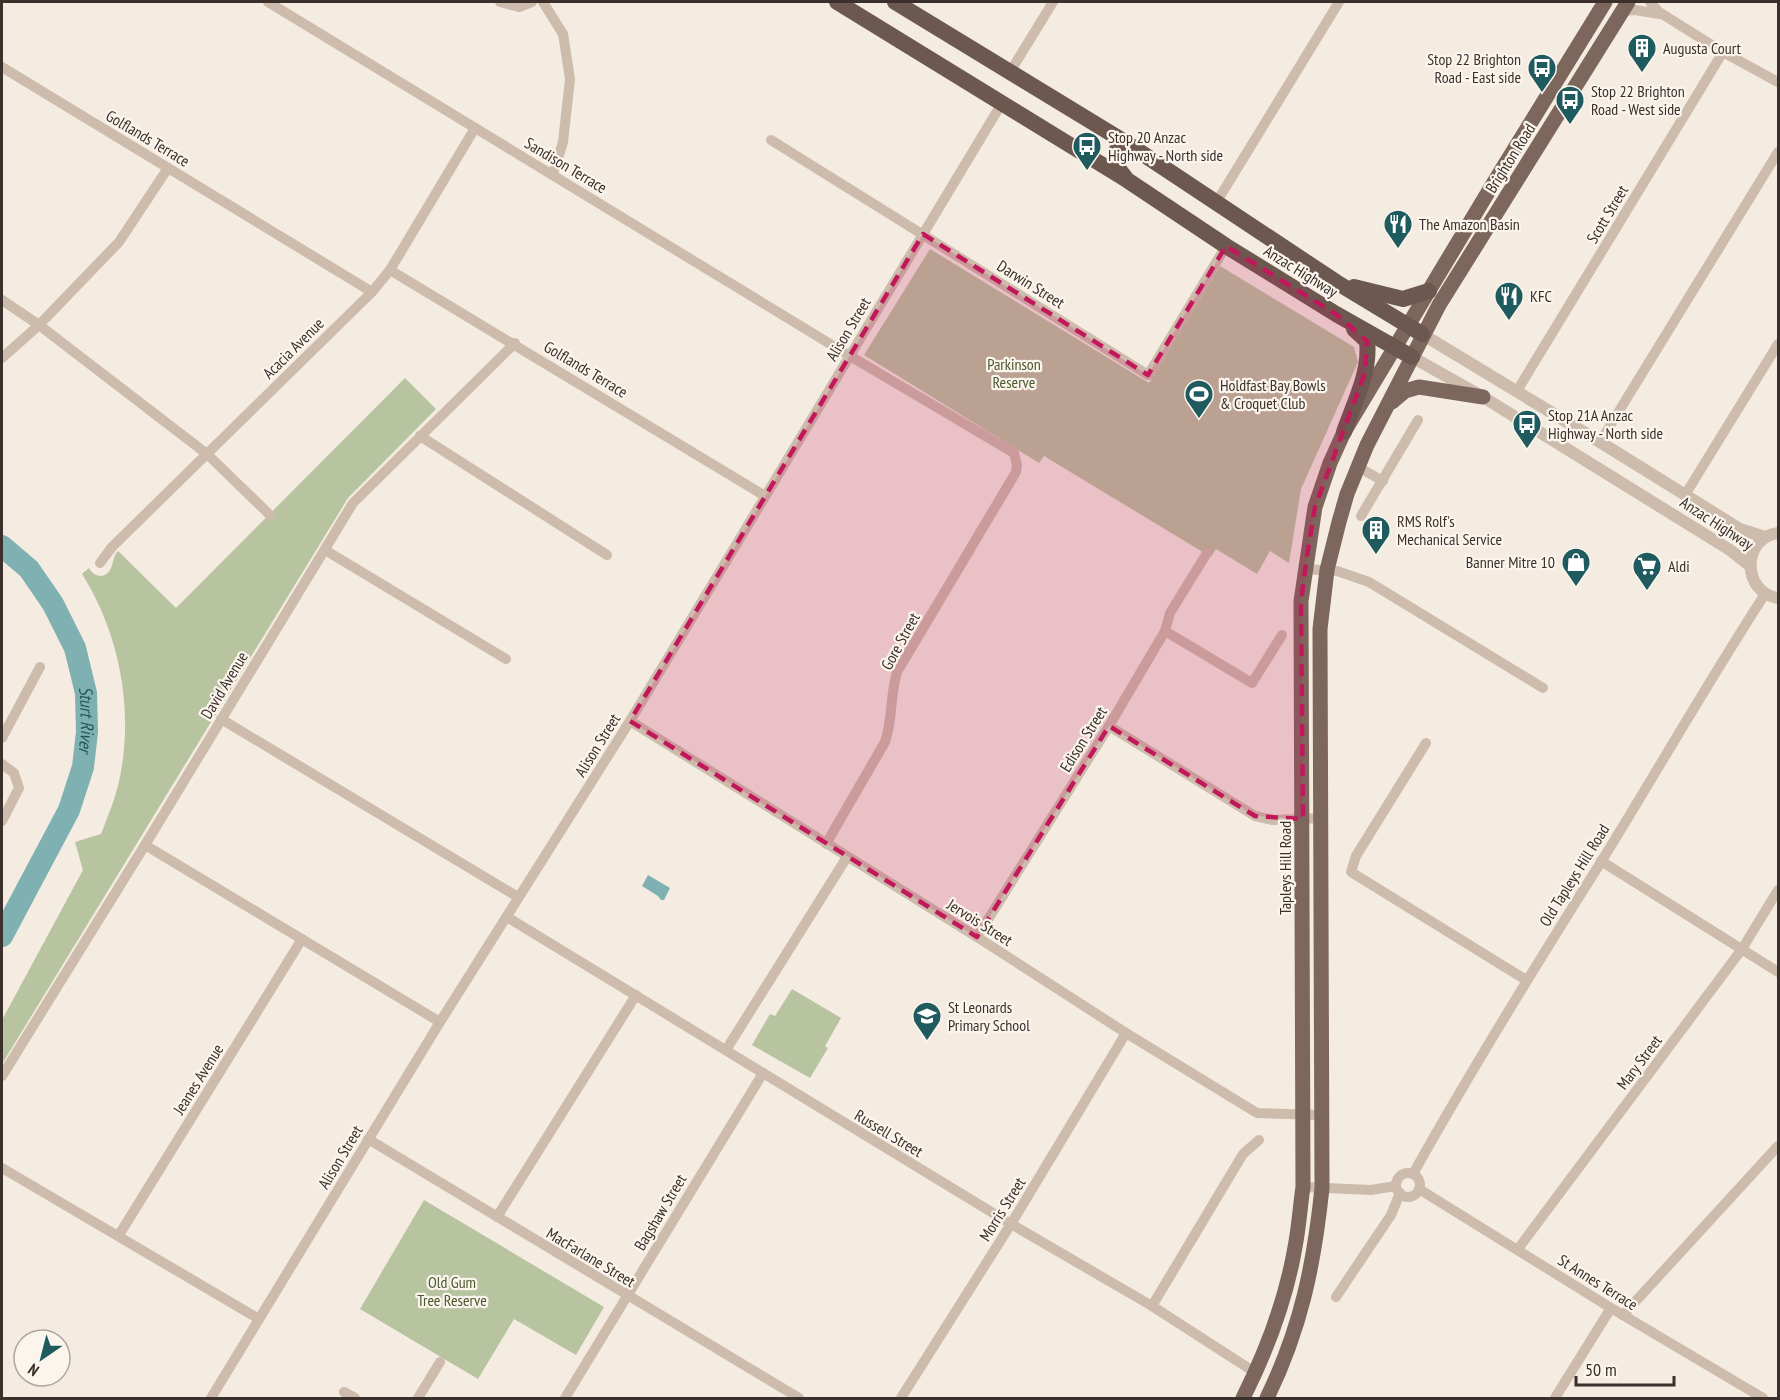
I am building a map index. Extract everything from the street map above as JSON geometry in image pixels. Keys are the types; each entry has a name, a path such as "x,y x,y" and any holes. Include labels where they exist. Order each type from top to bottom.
{"highway":[{"name":"Anzac Highway","path":"837,2 1127,180 1226,246 1336,314 1412,357"},
{"name":"Anzac Highway","path":"895,2 1125,142 1336,282 1415,330"},
{"path":"880,28 886,27 891,20 896,9 895,2"},
{"path":"913,47 905,32 906,26 916,15"},
{"path":"1089,157 1096,155 1101,147 1103,136 1100,127"},
{"path":"1125,142 1118,147 1115,161 1118,170 1127,180"},
{"path":"1336,282 1403,299 1429,291"},
{"path":"1336,314 1367,341 1369,353 1365,373 1344,432"}],"main road":[{"name":"Brighton Road","path":"1415,330 1429,291 1605,2"},
{"name":"Brighton Road","path":"1415,330 1438,305 1625,6"},
{"name":"Tapleys Hill Road","path":"1243,1398 1273,1332 1285,1293 1295,1247 1303,1187 1301,601 1305,569 1315,507 1330,463 1344,432 1395,347 1415,330"},
{"path":"1267,1398 1292,1341 1308,1289 1317,1242 1323,1188 1320,630 1327,570 1347,494 1412,357 1415,330"},
{"path":"1389,404 1405,391 1419,387 1483,398"}],"street":[{"name":"Sandison Terrace","path":"268,2 849,356 1014,453 1017,458"},
{"path":"500,2 519,7 532,2"},
{"path":"543,2 563,34 570,79 563,142 553,174"},
{"path":"1010,72 1053,2"},
{"path":"1216,203 1339,2"},
{"path":"1650,2 1671,20 1723,52 1779,82"},
{"path":"1625,6 1656,13 1671,20"},
{"name":"Scott Street","path":"1516,391 1723,52"},
{"name":"Golflands Terrace","path":"2,67 372,292"},
{"name":"Alison Street","path":"211,1398 440,1022 630,721 1002,103"},
{"name":"Acacia Avenue","path":"100,563 112,547 372,292 390,270 475,128"},
{"name":"Darwin Street","path":"771,140 1148,375 1226,246"},
{"path":"1600,442 1779,152"},
{"path":"2,358 39,325 119,242 168,168"},
{"name":"Golflands Terrace","path":"390,270 765,496"},
{"path":"2,300 39,325 207,454 270,515"},
{"name":"Anzac Highway","path":"1415,330 1740,529 1765,537"},
{"name":"David Avenue","path":"2,1076 352,503 515,344"},
{"path":"1685,495 1779,344"},
{"name":"Anzac Highway","path":"1412,357 1730,550 1749,565"},
{"path":"1361,516 1418,420"},
{"path":"420,436 607,555"},
{"name":"Gore Street","path":"826,844 885,742 891,724 892,688 897,672 1016,472 1017,458"},
{"path":"1358,467 1383,481"},
{"path":"1779,533 1765,537 1757,545 1751,554 1749,565 1751,576 1757,586 1765,594 1779,598"},
{"path":"325,550 506,659"},
{"name":"Edison Street","path":"977,937 1109,726 1165,631 1170,614 1207,553"},
{"path":"1305,569 1337,571 1369,582 1543,688"},
{"name":"Old Tapleys Hill Road","path":"1413,1174 1466,1079 1526,980 1765,594"},
{"path":"1165,631 1252,683 1282,635"},
{"path":"2,738 40,667"},
{"path":"221,719 518,897"},
{"name":"Jervois Street","path":"630,721 1257,1113 1323,1115"},
{"path":"1109,726 1255,816 1273,820 1322,818"},
{"path":"1426,744 1356,856 1351,872 1526,980"},
{"path":"2,764 14,773 19,788 2,821"},
{"path":"145,845 440,1022"},
{"path":"726,1050 847,857"},
{"path":"1601,861 1779,972"},
{"name":"Mary Street","path":"1518,1249 1742,949 1779,890"},
{"name":"Russell Street","path":"507,917 1011,1224 1152,1306 1256,1373"},
{"name":"Jeanes Avenue","path":"119,1235 302,939"},
{"path":"497,1217 636,995"},
{"name":"Morris Street","path":"901,1398 1011,1224 1126,1033"},
{"name":"Bagshaw Street","path":"565,1398 763,1073"},
{"name":"MacFarlane Street","path":"368,1139 799,1398"},
{"path":"1152,1306 1243,1154 1259,1140"},
{"path":"1623,1315 1779,1146"},
{"path":"2,1168 258,1319"},
{"path":"1303,1187 1398,1190 1406,1197 1412,1196 1419,1189 1418,1179 1413,1174 1402,1175 1398,1190 1390,1215 1336,1297"},
{"name":"St Annes Terrace","path":"1419,1189 1611,1308 1763,1398"},
{"path":"1555,1398 1611,1308"},
{"path":"418,1398 440,1362"},
{"path":"344,1392 355,1398"}],"highlighted area":[{"path":"923,234 1148,375 1226,246 1336,314 1367,341 1365,373 1315,507 1307,556 1301,601 1303,819 1255,816 1109,726 977,937 630,721"}],"green space":[{"name":"Holdfast Bay Bowls & Croquet Club","path":"930,249 1149,383 1220,266 1354,347 1358,362 1301,489 1289,563 1270,551 1257,574 1216,549 1211,557 1044,456 1039,463 864,355"},
{"path":"405,378 436,409 348,498 2,1064 2,1020 83,870 75,842 101,834 116,792 123,759 125,731 121,676 106,623 82,574 89,568 96,575 105,575 110,570 118,551 176,608"},
{"path":"792,989 841,1018 825,1046 828,1048 810,1078 752,1045 770,1014 775,1016"},
{"name":"Old Gum Tree Reserve","path":"424,1200 604,1307 576,1355 514,1319 478,1379 360,1309"}],"water":[{"path":"648,875 670,888 664,900 642,886"}],"waterway":[{"name":"Sturt River","path":"2,546 29,569 53,604 75,648 86,693 87,732 83,767 69,810 2,936"}],"place":[{"name":"Augusta Court","path":"1642,74"},
{"name":"Stop 22 Brighton Road - East side","path":"1542,94"},
{"name":"Stop 22 Brighton Road - West side","path":"1570,126"},
{"name":"Stop 20 Anzac Highway - North side","path":"1087,172"},
{"name":"The Amazon Basin","path":"1398,250"},
{"name":"KFC","path":"1509,322"},
{"name":"Holdfast Bay Bowls & Croquet Club","path":"1199,420"},
{"name":"Stop 21A Anzac Highway - North side","path":"1527,450"},
{"name":"RMS Rolf's Mechanical Service","path":"1376,556"},
{"name":"Banner Mitre 10","path":"1576,588"},
{"name":"Aldi","path":"1647,592"},
{"name":"St Leonards Primary School","path":"927,1042"}],"park label":[{"name":"Parkinson Reserve","path":"1014,373"}]}
